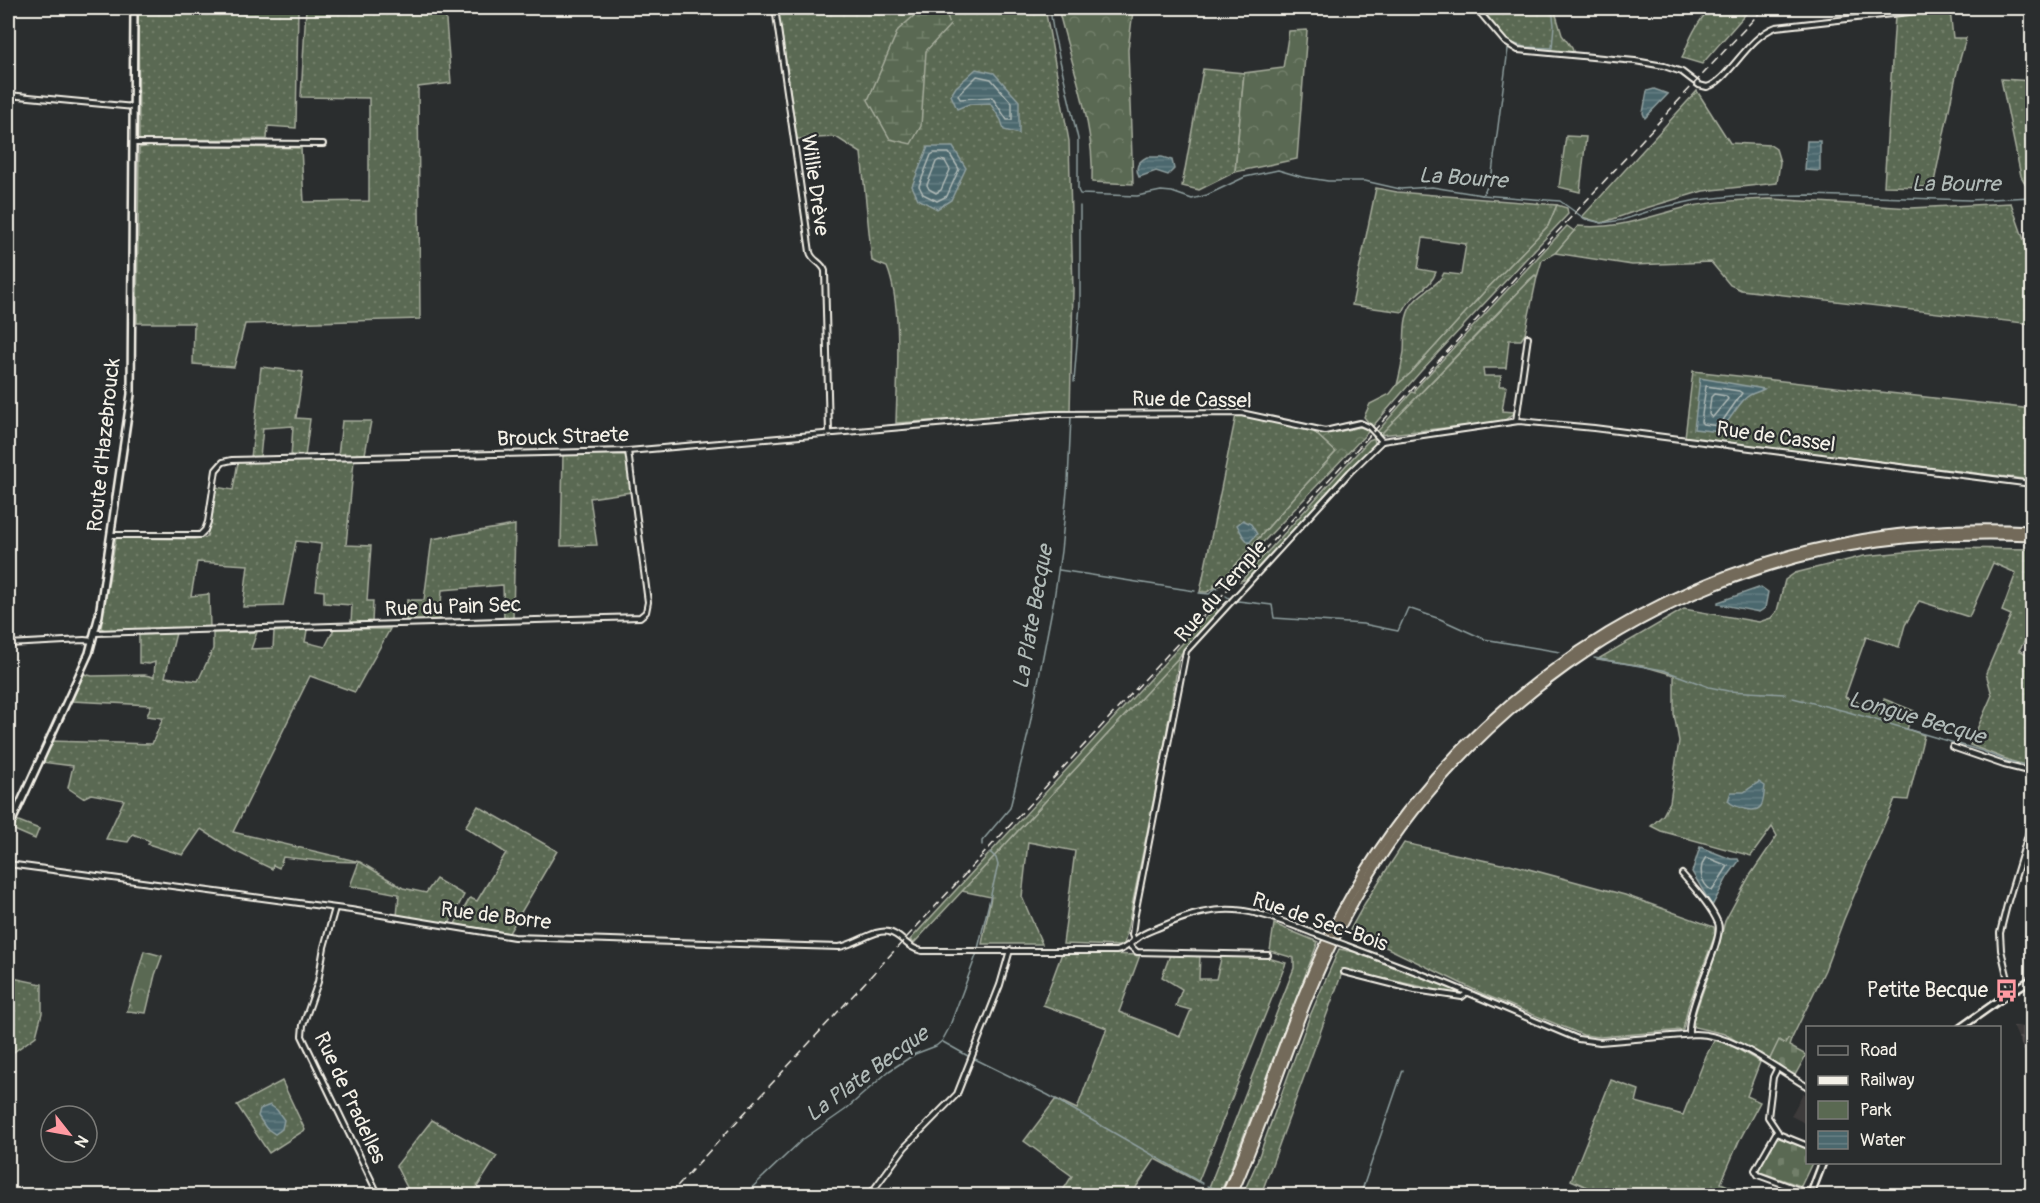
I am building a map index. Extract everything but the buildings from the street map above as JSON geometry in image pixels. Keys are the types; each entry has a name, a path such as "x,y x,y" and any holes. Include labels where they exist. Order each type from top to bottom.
{"highway":[{"path":"1225,1196 1252,1133 1309,981 1354,889 1391,832 1433,778 1475,734 1519,694 1588,644 1632,618 1694,588 1758,564 1816,548 1892,534 1960,529 2032,530"},
{"path":"1232,1196 1320,970 1358,895 1390,844 1432,790 1472,746 1522,700 1570,663 1636,623 1697,593 1761,569 1819,553 1878,542 1946,536 2032,536"}],"street":[{"name":"Route d'Hazebrouck","path":"8,830 96,633 131,389 134,8"},
{"name":"Willie Drève","path":"775,8 810,252 825,271 829,433"},
{"path":"1476,8 1505,42 1515,49 1660,65 1682,72 1699,85 1707,87 1717,82 1759,36 1776,27 1945,8"},
{"path":"8,95 134,107"},
{"path":"134,143 322,144"},
{"path":"1516,420 1528,337"},
{"name":"Rue de Cassel","path":"1071,414 1242,413 1325,431 1360,423 1369,427 1382,441 1516,420 2032,484"},
{"name":"Brouck Straete","path":"111,535 200,535 208,522 216,470 220,464 230,460 628,451 1071,414"},
{"name":"Rue du Temple","path":"1134,940 1132,934 1135,915 1186,651 1353,468 1382,441"},
{"name":"Rue du Pain Sec","path":"96,633 640,617 646,612 648,602 628,451"},
{"path":"8,644 93,641"},
{"path":"1952,747 2032,772"},
{"path":"2011,992 2001,953 2000,933 2032,822"},
{"name":"Rue de Borre","path":"8,864 335,908 518,938 839,946 852,944 876,933 886,932 893,933 911,948 919,950 1011,950"},
{"path":"1682,874 1712,913 1719,927 1716,942 1691,1010 1689,1034"},
{"name":"Rue de Pradelles","path":"335,908 323,950 318,982 303,1022 302,1033 379,1196"},
{"name":"Rue de Sec-Bois","path":"1129,945 1147,932 1189,915 1226,909 1258,913 1345,945 1584,1041 1600,1042 1707,1034 1723,1038 1806,1086"},
{"path":"869,1196 905,1147 957,1094 999,989 1011,950 1116,951 1129,945 1137,952 1268,955"},
{"name":"Rue de Sec-Bois","path":"1344,972 1438,994 1462,997 1467,993"},
{"path":"1963,1026 2032,979"},
{"path":"1777,1069 1773,1077 1769,1122 1778,1132 1806,1145"},
{"path":"1778,1132 1755,1169 1756,1172 1810,1195 1822,1164"}],"shaded area":[{"path":"2013,1026 2032,1028 2032,1116 2028,1060"},
{"path":"1803,1093 1806,1094 1806,1124 1791,1116"}],"green space":[{"path":"138,8 298,8 296,128 268,126 267,139 139,140"},
{"path":"306,8 445,8 451,83 418,87 420,319 245,324 234,367 193,364 194,323 137,323 139,148 150,146 301,148 304,202 369,201 369,98 301,97"},
{"path":"778,8 1045,8 1069,141 1073,290 1070,412 896,423 898,344 895,302 887,267 872,261 861,153 836,137 797,139"},
{"path":"923,8 945,8 950,25 926,51 921,126 911,144 890,139 868,100 898,30"},
{"path":"1058,8 1129,8 1133,11 1128,50 1133,184 1092,182 1090,138 1086,116"},
{"path":"1481,8 1554,8 1562,35 1574,54 1515,46 1508,42"},
{"path":"1711,8 1751,8 1702,64 1682,58 1698,25"},
{"path":"1950,10 1953,38 1966,38 1933,187 1884,186 1895,16"},
{"path":"1307,30 1297,159 1235,172 1244,73 1283,68 1289,31"},
{"path":"1203,69 1244,73 1235,172 1199,190 1182,186"},
{"path":"2001,79 2032,81 2032,190 2021,176"},
{"path":"1697,91 1730,143 1770,145 1776,149 1780,162 1777,183 1703,191 1602,223 1582,217"},
{"path":"1566,136 1586,137 1580,192 1559,187"},
{"path":"1376,188 1397,192 1557,205 1548,226 1411,373 1397,385 1404,352 1408,311 1414,301 1437,282 1444,273 1461,275 1466,244 1423,238 1418,269 1436,272 1429,283 1410,300 1403,312 1352,305"},
{"path":"1771,199 1911,208 2011,203 2032,263 2032,324 1741,290 1730,285 1711,262 1632,265 1555,253 1578,226 1621,224 1708,203"},
{"path":"1557,205 1567,208 1568,214 1421,371 1372,427 1364,417 1370,404 1390,394 1411,373 1548,226"},
{"path":"1567,226 1574,231 1555,253 1542,260 1537,277 1535,275 1529,280 1380,435 1377,432 1412,392 1415,393 1415,389"},
{"path":"1535,275 1537,277 1525,334 1521,340 1509,340 1506,368 1483,368 1484,376 1501,376 1499,386 1506,386 1502,411 1516,412 1505,420 1490,423 1380,435"},
{"path":"261,367 303,372 296,418 310,419 305,457 291,457 293,426 263,428 260,457 251,458"},
{"path":"1693,371 2032,409 2032,480 1685,437"},
{"path":"1236,415 1313,431 1336,452 1227,575 1214,585 1214,588 1207,592 1200,592"},
{"path":"342,421 371,421 365,454 338,456"},
{"path":"1365,428 1368,432 1223,584 1214,588 1214,585 1227,575 1336,452 1313,431 1333,433"},
{"path":"1374,438 1375,444 1247,579 1241,581 1369,440"},
{"path":"563,455 626,455 631,492 590,498 597,545 561,546"},
{"path":"354,460 346,545 371,546 367,601 373,601 372,622 351,623 352,605 324,603 324,591 316,590 321,544 296,541 283,606 243,607 248,565 197,562 191,596 209,594 210,628 107,631 101,628 116,538 194,539 207,537 216,487 233,490 238,462"},
{"path":"515,525 513,618 504,619 503,585 442,590 440,620 406,622 407,600 424,600 432,539"},
{"path":"1946,548 2032,549 2032,630 2019,650 2032,657 2032,767 1970,745 1992,695 1986,673 2011,615 2002,611 2016,573 1993,563 1969,617 1919,601 1905,625 1899,647 1866,637 1845,697 1879,710 1884,699 1914,711 1907,729 1924,735 1908,800 1895,799 1825,970 1791,1040 1788,1039 1785,1044 1779,1041 1769,1061 1725,1034 1694,1027 1693,1020 1725,921 1749,877 1777,836 1772,827 1751,856 1661,831 1651,826 1663,815 1670,802 1679,741 1674,714 1674,675 1643,666 1598,659 1684,609 1759,622 1771,618 1777,611 1785,580 1795,573 1864,556"},
{"path":"1215,608 1219,611 1179,657 914,943 910,940"},
{"path":"334,629 390,629 355,692 310,676 233,832 360,862 403,888 426,893 436,879 464,895 449,924 397,916 399,894 350,886 359,862 283,857 279,868 273,865 272,869 235,851 201,829 183,855 148,844 150,841 133,834 128,842 106,839 124,800 91,794 83,798 68,788 73,766 41,762 51,741 152,744 163,718 147,716 151,705 72,701 84,674 154,677 155,662 139,663 139,635 176,633 165,677 198,681 213,649 213,633 257,632 251,649 273,648 274,632 307,630 305,642 325,647"},
{"path":"1179,657 1163,754 1124,945 1063,944 1075,851 1028,842 1022,897 1042,944 982,944 991,897 962,891"},
{"path":"478,806 557,851 509,933 455,924 470,898 477,901 506,853 465,827"},
{"path":"16,820 39,829 35,839 12,829"},
{"path":"1404,843 1510,864 1625,895 1714,927 1715,935 1688,1007 1683,1030 1600,1037 1583,1035 1483,994 1350,930"},
{"path":"1274,924 1318,942 1230,1171 1219,1195 1206,1195 1294,968 1294,958 1270,951"},
{"path":"1339,949 1355,952 1455,990 1456,994 1343,970 1263,1189 1259,1195 1242,1196 1255,1167 1309,1018"},
{"path":"144,951 162,956 146,1013 127,1011"},
{"path":"1062,953 1140,955 1119,1012 1180,1036 1191,1010 1176,1006 1182,989 1162,977 1170,955 1200,955 1199,979 1216,979 1222,955 1268,958 1286,963 1198,1182 1155,1159 1131,1195 1060,1195 1072,1176 1024,1141 1056,1099 1077,1109 1107,1028 1043,1005"},
{"path":"8,977 42,984 42,1013 36,1036 8,1056"},
{"path":"1715,1039 1760,1062 1747,1096 1760,1102 1739,1141 1721,1183 1740,1191 1736,1195 1605,1195 1571,1180 1611,1080 1639,1090 1636,1102 1683,1115"},
{"path":"1788,1039 1791,1040 1789,1046 1806,1055 1794,1077 1769,1061 1779,1040 1785,1044"},
{"path":"282,1081 305,1130 269,1153 237,1105"},
{"path":"432,1120 497,1156 472,1195 411,1195 396,1166"},
{"path":"1775,1135 1806,1148 1806,1164 1812,1164 1801,1186 1757,1171"}],"water":[{"path":"976,69 994,73 1019,101 1019,134 1004,130 1001,120 990,103 969,104 957,109 951,95 956,87"},
{"path":"1654,89 1668,94 1645,118 1643,113 1647,91"},
{"path":"1807,141 1820,141 1820,171 1805,170"},
{"path":"928,147 953,147 966,168 951,200 937,209 918,199 912,186"},
{"path":"1147,157 1172,160 1174,169 1168,175 1156,171 1139,177 1138,166"},
{"path":"1700,378 1764,389 1747,397 1741,403 1727,422 1728,433 1694,429"},
{"path":"1243,520 1251,524 1257,534 1249,543 1237,525"},
{"path":"1761,587 1768,592 1765,608 1759,612 1718,604 1718,602"},
{"path":"1759,782 1765,786 1763,802 1758,809 1744,809 1728,801 1731,792 1744,792"},
{"path":"1700,847 1739,861 1712,906 1692,872"},
{"path":"270,1105 284,1120 282,1129 275,1134 266,1128 258,1116 260,1109"}],"waterway":[{"name":"La Bourre","path":"1050,8 1078,139 1078,190 1080,194 1137,196 1161,191 1192,199 1207,195 1245,177 1278,170 1302,177 1328,181 1365,181 1400,189 1432,187 1482,195 1560,201 1585,219 1602,223 1697,200 1733,196 1809,195 1970,200 2032,197"},
{"path":"1512,43 1524,47 1552,48 1554,25 1552,8"},
{"path":"1482,195 1491,181 1508,49"},
{"path":"1074,382 1080,304 1080,206"},
{"name":"La Plate Becque","path":"982,845 982,841 1010,808 1028,734 1061,551 1071,417"},
{"name":"Longue Becque","path":"1059,570 1195,591"},
{"name":"Longue Becque","path":"1199,593 1209,594 1216,588 1218,589"},
{"name":"Longue Becque","path":"1233,602 1272,605 1274,618 1363,624 1398,631 1408,608 1440,619 1484,639 1560,652"},
{"name":"Longue Becque","path":"1594,658 1663,670 1709,687 1728,691 1785,694"},
{"name":"Longue Becque","path":"1793,698 1845,711 2032,767"},
{"name":"La Plate Becque","path":"743,1196 802,1140 845,1110 889,1071 915,1054 936,1046 942,1041 977,953 998,865 996,858 990,852"},
{"path":"943,1042 968,1056"},
{"path":"975,1059 1048,1095 1203,1184"},
{"path":"1360,1196 1403,1070"},
{"path":"1207,1186 1219,1190"},
{"path":"1242,1190 1261,1190"},
{"path":"1266,1192 1276,1196"}],"railway":[{"path":"668,1196 1764,8"}],"place":[{"name":"Petite Becque","path":"2006,990"}]}
